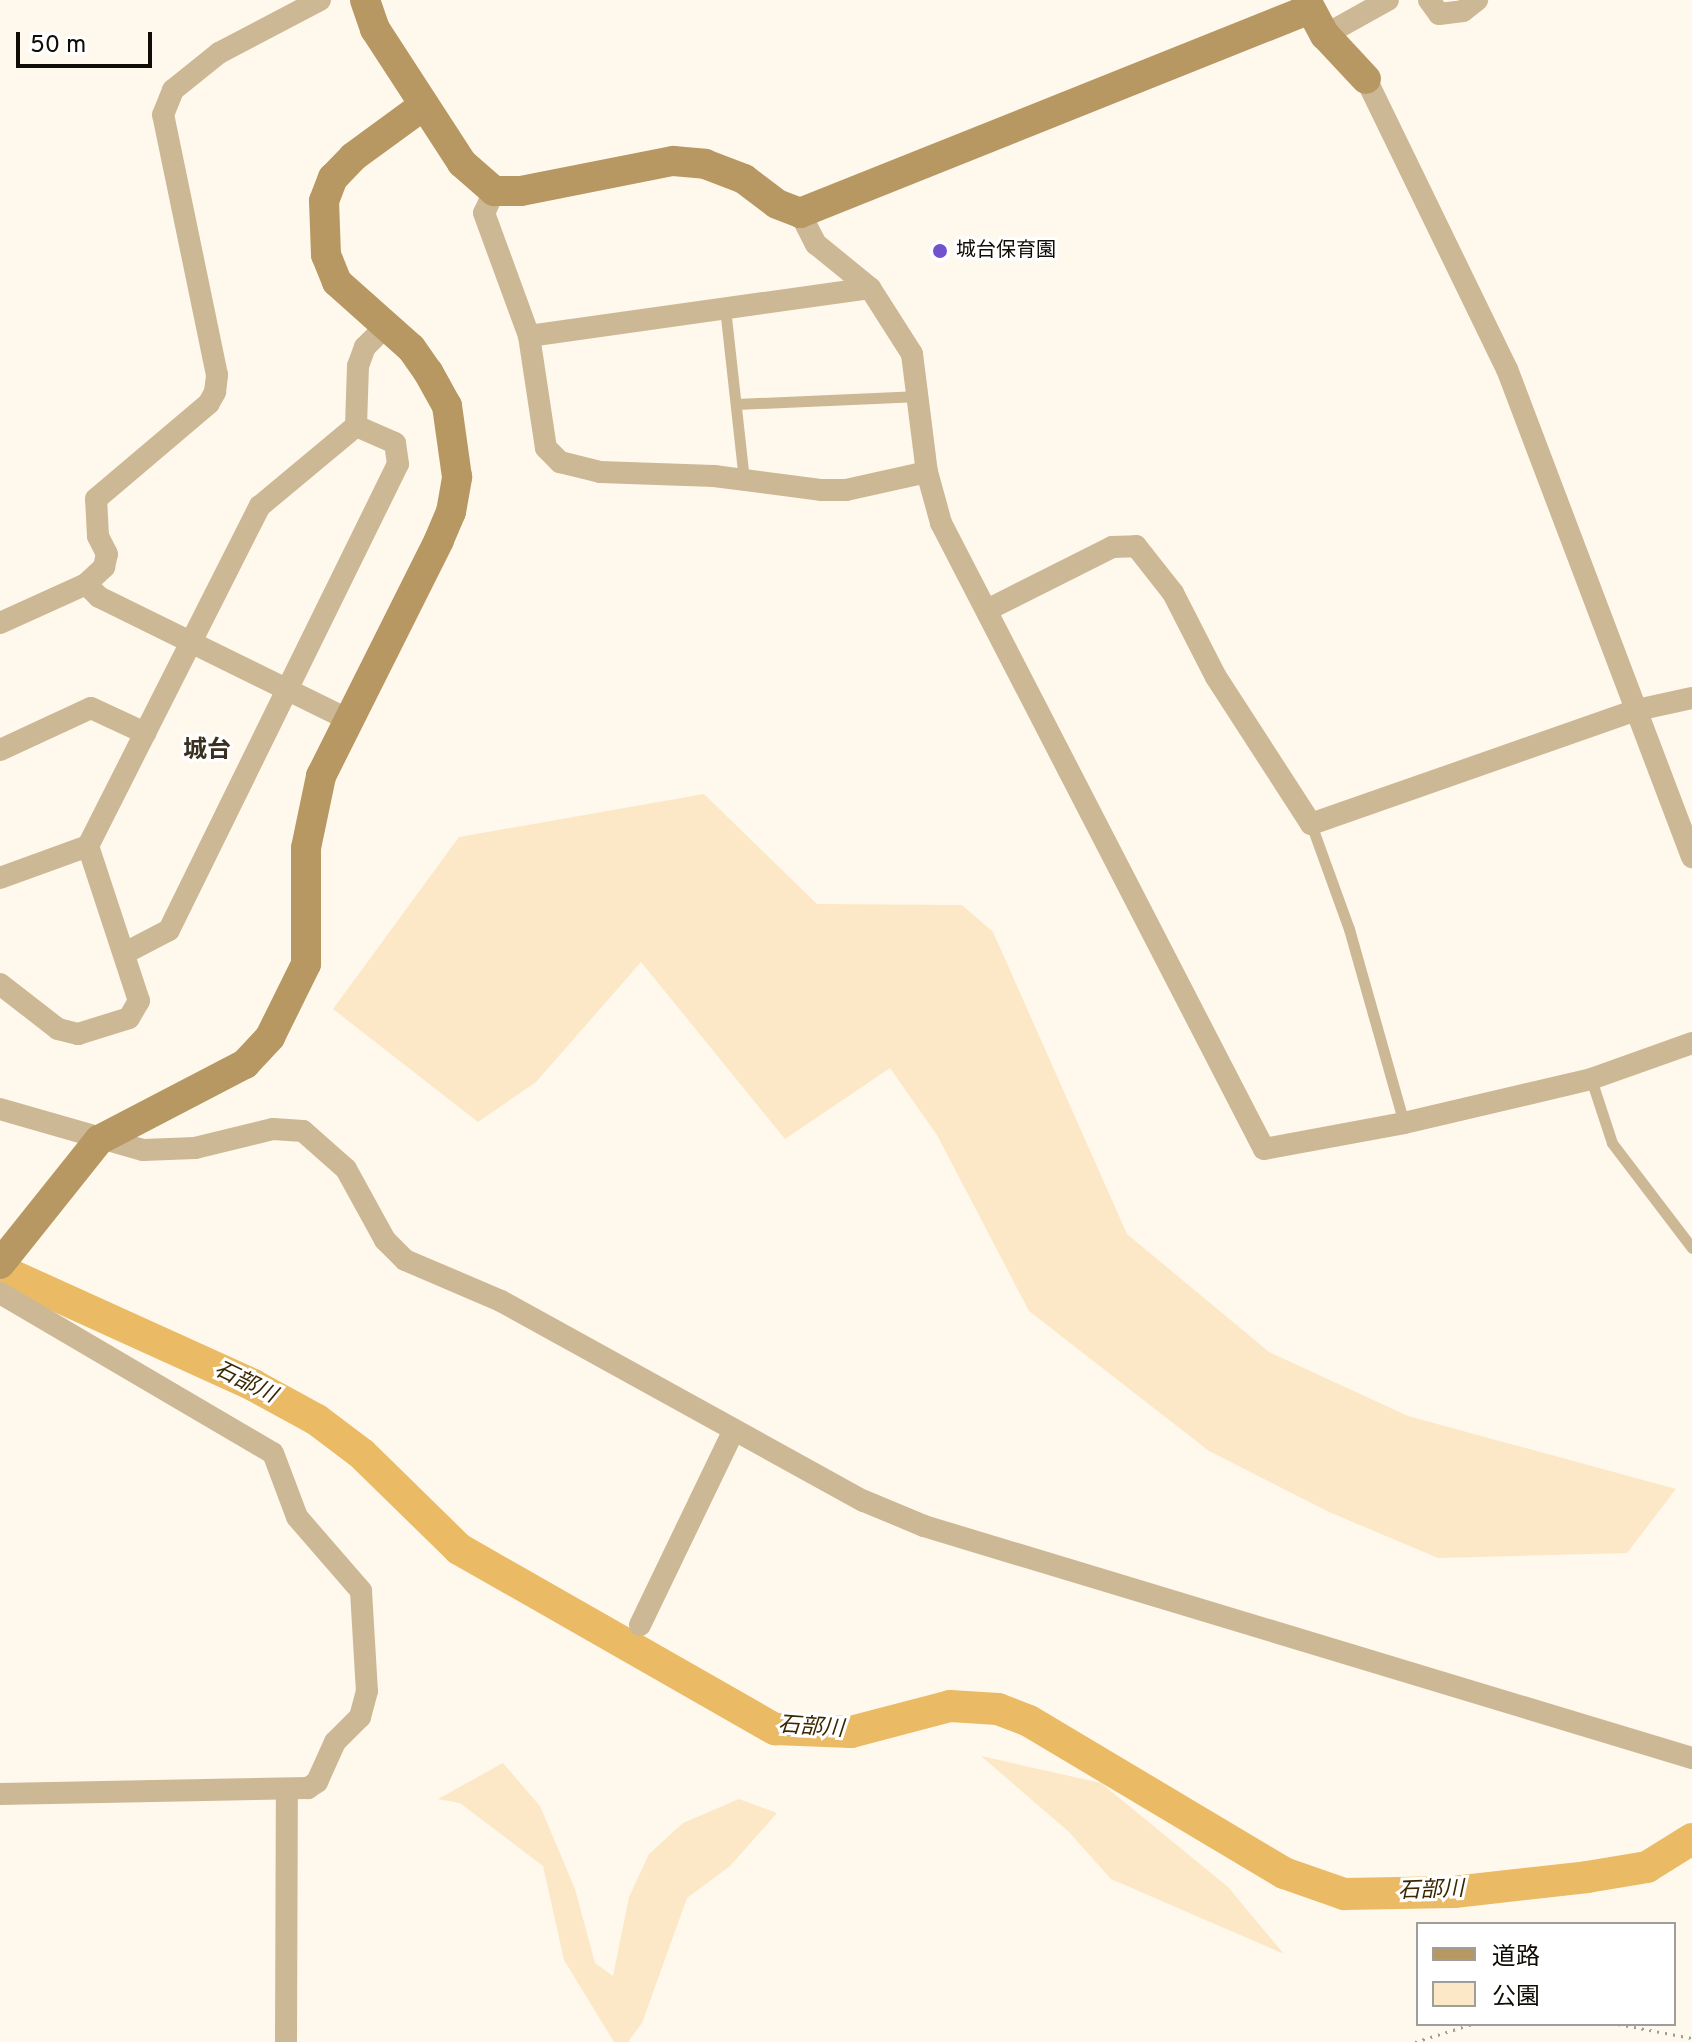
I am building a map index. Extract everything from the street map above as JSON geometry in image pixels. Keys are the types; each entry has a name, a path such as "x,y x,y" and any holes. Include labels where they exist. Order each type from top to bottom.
{"street":[{"path":"0,623 86,584 104,567 107,554 98,536 96,499 209,403 215,392 217,375 163,115 173,90 219,53 320,0"},
{"path":"365,0 375,29 462,163 494,191 521,191 673,161 705,164 744,179 777,204 800,213 816,244 870,288 912,354 920,396 927,472 941,523 1264,1149 1404,1123 1591,1079 1692,1043"},
{"path":"800,213 1313,14 1388,0"},
{"path":"1429,0 1439,14 1463,11 1477,0"},
{"path":"1313,14 1366,79 1507,369 1692,857"},
{"path":"0,1264 99,1140 245,1064 270,1037 292,1000 306,964 305,875 312,815 321,776 451,512 457,477 447,406 411,348 337,282 326,255 324,201 333,178 353,157 424,105"},
{"path":"494,191 484,213 529,336 546,448 560,462 600,472 744,480 846,490 927,472"},
{"path":"529,336 870,288"},
{"path":"0,878 88,846 260,506 356,426 358,366 365,347 385,327"},
{"path":"127,952 169,930 398,464 395,443 356,426"},
{"path":"987,610 1112,547 1136,546 1173,593 1216,677 1311,824 1637,710 1692,698"},
{"path":"86,584 99,597 349,720"},
{"path":"0,750 91,708 145,733"},
{"path":"0,984 58,1029 78,1034 129,1018 139,1001 127,952 88,846"},
{"path":"0,1109 99,1140 169,1150 273,1129 303,1131 346,1169 394,1252 501,1301 733,1432 864,1501 924,1526 1692,1758"},
{"path":"0,1293 267,1447 280,1460 297,1517 357,1582 362,1604 365,1707 331,1748 317,1782 287,1789 0,1794"},
{"path":"640,1625 733,1432"},
{"path":"286,2042 287,1789"}],"lane":[{"path":"725,308 744,480"},
{"path":"736,404 920,396"},
{"path":"1311,824 1349,929 1404,1123"},
{"path":"1591,1079 1612,1143 1692,1248"}],"path":[{"path":"1415,2042 1466,2026"},
{"path":"1629,2026 1692,2038"}],"green space":[{"path":"704,794 817,904 962,905 993,932 1127,1234 1269,1352 1408,1416 1676,1489 1627,1553 1438,1558 1329,1512 1209,1451 1029,1311 937,1135 890,1068 785,1139 641,962 536,1082 478,1122 333,1009 459,837"},
{"path":"981,1756 1101,1783 1228,1887 1284,1954 1111,1879 1068,1831"},
{"path":"503,1763 540,1806 575,1889 595,1963 613,1976 629,1897 649,1854 683,1823 739,1799 777,1813 730,1866 687,1898 642,2023 628,2042 614,2042 564,1960 543,1866 460,1803 438,1799"}],"waterway":[{"name":"石部川","path":"0,1270 253,1385 317,1420 362,1454 459,1549 775,1729 851,1732 950,1706 998,1709 1029,1721 1284,1873 1344,1894 1454,1892 1587,1877 1647,1867 1692,1839"}],"place":[{"name":"城台保育園","path":"940,251"}],"district":[{"name":"城台","path":"207,752"}]}
